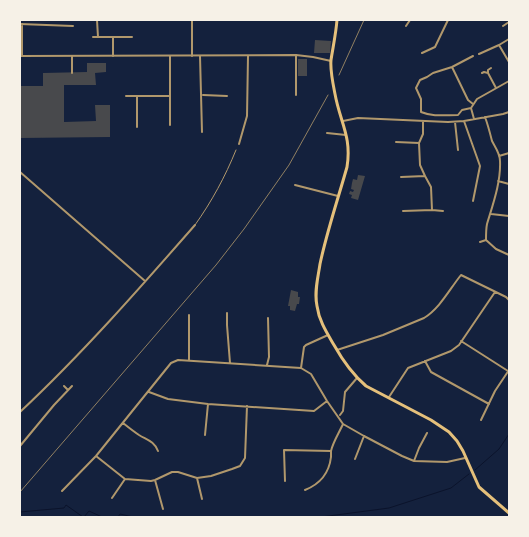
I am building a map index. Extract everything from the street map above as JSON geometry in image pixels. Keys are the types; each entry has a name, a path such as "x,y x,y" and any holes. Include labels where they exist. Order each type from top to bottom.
{"main road":[{"path":"337,20 331,61 335,94 349,143 349,157 326,237 316,288 318,314 337,350 348,368 357,378 366,386 441,426 457,441 479,487 509,513"}],"street":[{"path":"98,20 98,36"},
{"path":"192,20 192,56"},
{"path":"406,26 410,20"},
{"path":"422,53 435,47 447,20"},
{"path":"503,26 509,22"},
{"path":"73,26 21,24 21,56 296,56 313,57 331,61"},
{"path":"93,36 132,37"},
{"path":"113,36 113,56"},
{"path":"479,54 509,39"},
{"path":"499,45 509,62"},
{"path":"72,56 72,73"},
{"path":"170,56 170,125"},
{"path":"200,56 202,132"},
{"path":"239,144 247,116 248,56"},
{"path":"296,56 296,94"},
{"path":"471,108 462,110 458,115 433,115 421,112 421,99 416,90 419,82 433,73 452,67 473,56"},
{"path":"452,67 468,100 473,104"},
{"path":"488,73 488,70 492,68"},
{"path":"482,73 488,73"},
{"path":"488,73 496,88"},
{"path":"474,119 471,108 477,99 509,81"},
{"path":"202,95 228,96"},
{"path":"126,96 170,96"},
{"path":"137,96 137,127"},
{"path":"343,121 358,118 423,122 455,122 509,112"},
{"path":"485,117 490,128 492,140 500,156 498,181 491,214 487,225 486,240"},
{"path":"464,121 480,166 473,201"},
{"path":"423,122 423,134 419,143 420,166 431,187 432,210"},
{"path":"455,122 458,150"},
{"path":"327,133 347,135"},
{"path":"396,142 419,143"},
{"path":"500,156 509,153"},
{"path":"20,172 145,281"},
{"path":"401,176 425,176"},
{"path":"498,181 509,184"},
{"path":"296,185 338,196"},
{"path":"403,211 443,211"},
{"path":"491,214 509,216"},
{"path":"20,412 83,350 195,225"},
{"path":"480,242 486,240"},
{"path":"486,240 496,249 509,255"},
{"path":"337,350 377,337 424,318 439,305 461,275 509,300"},
{"path":"389,397 408,368 451,351 462,341 495,292"},
{"path":"227,313 230,362"},
{"path":"189,315 189,360"},
{"path":"267,365 269,357 268,318"},
{"path":"301,368 304,347 328,335"},
{"path":"462,341 509,371 481,420"},
{"path":"62,491 96,456 171,363 178,360 230,362 301,368 311,374 343,424 364,436 414,461 447,462 466,458"},
{"path":"425,361 431,372 435,375 489,404"},
{"path":"340,416 343,411 345,392 357,378"},
{"path":"64,386 68,390"},
{"path":"20,446 54,404 72,386"},
{"path":"149,392 168,399 208,404 314,411 327,401"},
{"path":"205,435 208,404"},
{"path":"96,456 125,479 155,480 172,472 178,472 197,478 210,476 240,466 245,458 247,406"},
{"path":"123,423 141,436 150,440 157,447 158,451"},
{"path":"305,490 321,481 327,470 331,458 331,451 343,424"},
{"path":"414,461 427,433"},
{"path":"355,459 364,436"},
{"path":"284,481 284,450 331,451"},
{"path":"197,478 202,499"},
{"path":"112,498 125,479"},
{"path":"155,480 163,510"}],"lane":[{"path":"195,225 219,188 236,150"}],"building":[{"path":"315,40 331,41 330,53 314,53"},
{"path":"298,59 307,59 307,76 298,76"},
{"path":"87,63 106,63 106,72 95,73 96,85 64,85 64,122 96,121 95,105 110,105 110,137 20,138 20,86 43,86 43,73 87,72"},
{"path":"358,175 365,176 358,200 351,198 352,195 349,194 350,191 353,192 354,190 351,189 353,179 357,180"},
{"path":"291,290 298,292 298,297 300,297 299,304 297,304 295,311 290,310 290,306 288,306"}],"waterway":[{"path":"475,470 499,449 509,434"},
{"path":"321,517 389,508 451,488 469,474"},
{"path":"20,512 64,508 66,505 83,517"},
{"path":"84,517 89,511 102,517"},
{"path":"118,517 120,514 133,517"}],"railway":[{"path":"339,75 364,20"},
{"path":"20,492 216,265 244,229 289,165 328,95"}]}
